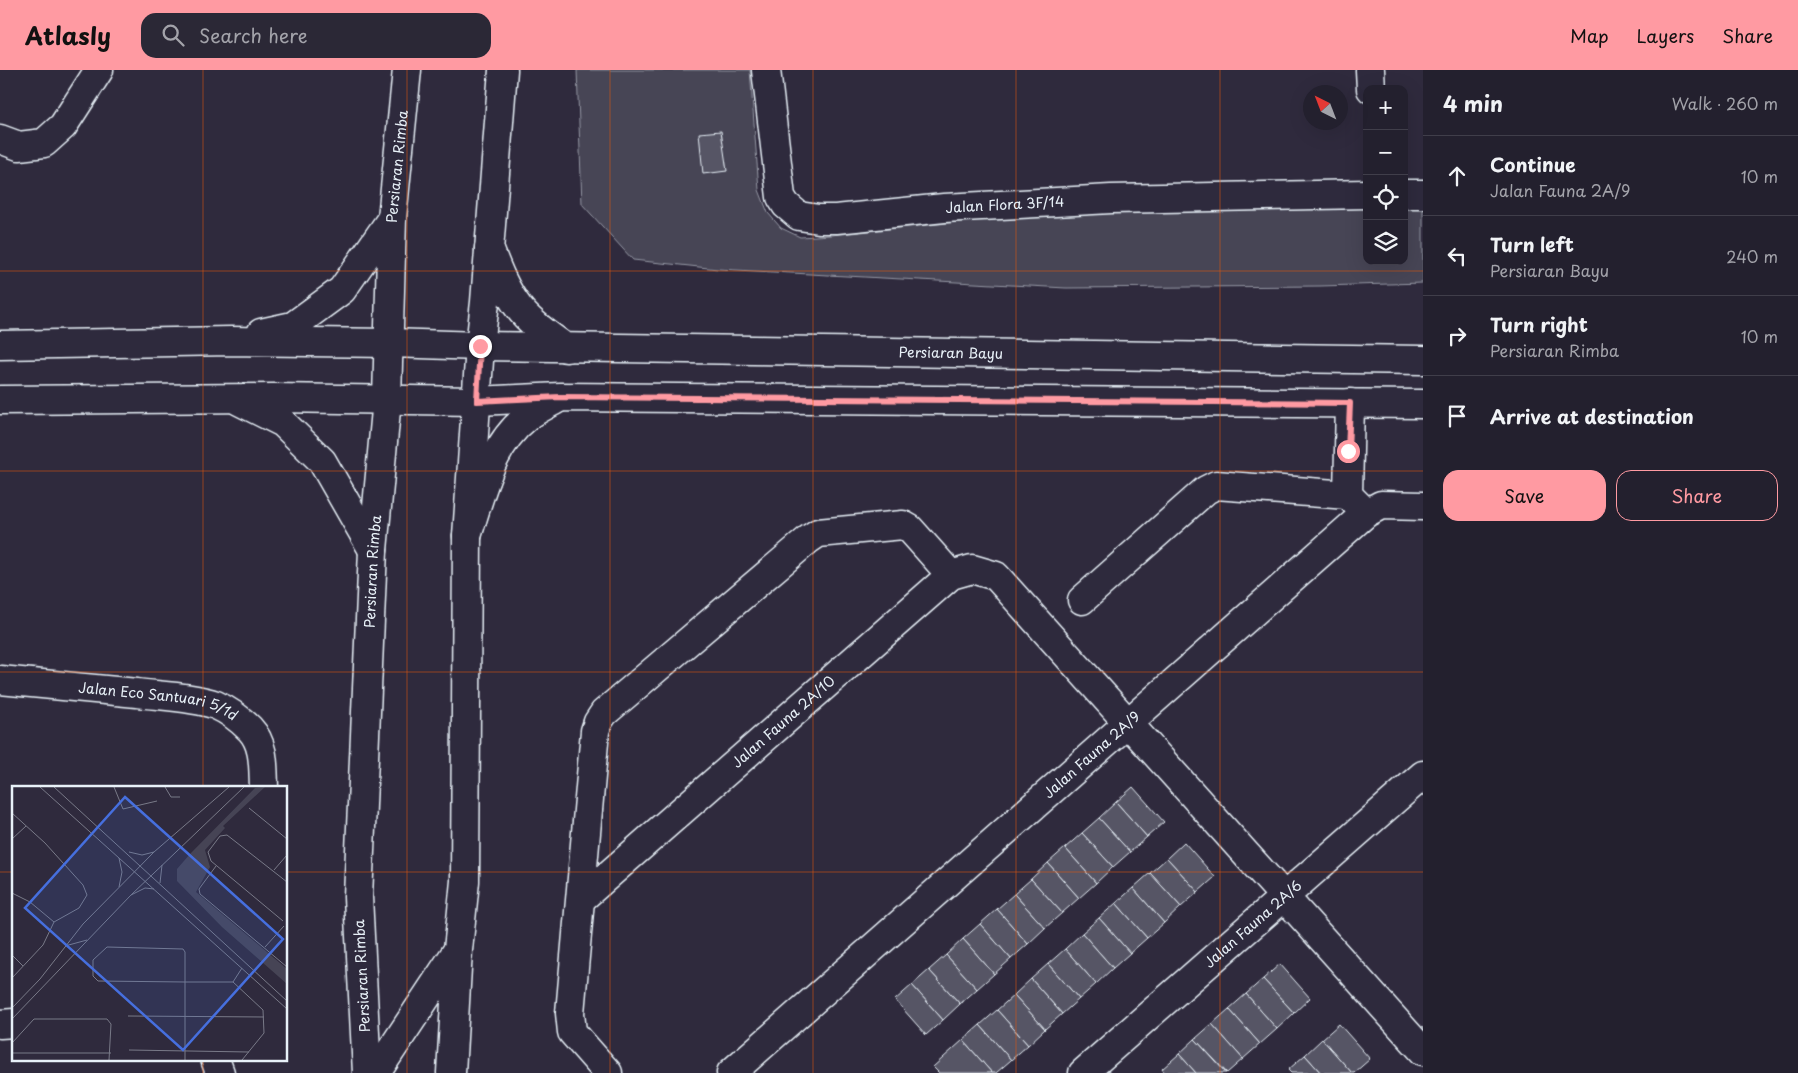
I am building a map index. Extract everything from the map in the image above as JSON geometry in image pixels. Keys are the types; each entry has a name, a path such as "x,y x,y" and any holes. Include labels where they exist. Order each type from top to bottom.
{"street":[{"path":"0,139 18,146 44,143 63,126 99,70"},
{"name":"Persiaran Rimba","path":"367,1073 358,897 373,550 387,399 390,343 392,218 407,70"},
{"path":"451,1073 458,950 465,881 467,536 480,346 503,70"},
{"name":"Jalan Flora 3F/14","path":"766,70 781,197 786,205 799,216 836,219 944,208 1111,199 1363,194"},
{"path":"1370,70 1371,85"},
{"path":"1408,194 1423,194"},
{"path":"0,345 231,341 293,326 342,290 392,218"},
{"path":"489,248 501,279 519,308 539,328 566,348"},
{"name":"Persiaran Bayu","path":"231,341 566,348 1423,360"},
{"path":"467,536 490,466 507,437 527,416 560,397"},
{"path":"0,400 387,399 477,401 560,397 1423,404"},
{"path":"238,400 283,423 322,461 373,550"},
{"path":"1350,403 1357,504"},
{"path":"1082,600 1206,490 1216,485 1357,504 1423,506"},
{"name":"Jalan Fauna 2A/9","path":"731,1073 1128,724 1357,504"},
{"path":"608,1073 572,1032 570,1013 582,899 595,731 598,722 604,714 818,533 903,525 910,529 951,575 972,570 996,576 1423,1050"},
{"name":"Jalan Fauna 2A/10","path":"582,899 951,575"},
{"name":"Jalan Eco Santuari 5/1d","path":"0,680 161,696 216,705 234,716 250,730 258,743 263,758 264,786"},
{"name":"Jalan Fauna 2A/6","path":"1083,1073 1423,775"},
{"path":"376,1073 458,950"},
{"path":"215,1060 220,1073"}],"shaded area":[{"path":"577,70 750,70 759,190 768,213 781,228 800,237 997,218 1269,206 1363,206 1363,265 1408,265 1408,206 1423,206 1423,283 1320,286 1066,288 718,269 633,260 582,204"}],"building":[{"path":"721,131 727,171 703,174 699,133"},
{"path":"1133,787 1164,822 1147,837 1116,802"},
{"path":"1116,802 1147,837 1130,852 1099,818"},
{"path":"1099,818 1130,852 1113,867 1082,833"},
{"path":"1082,833 1113,867 1096,883 1065,848"},
{"path":"1184,842 1215,877 1198,892 1167,858"},
{"path":"1065,848 1096,883 1079,898 1048,863"},
{"path":"1167,858 1198,892 1181,907 1150,873"},
{"path":"1048,863 1079,898 1062,913 1031,879"},
{"path":"1150,873 1181,907 1164,923 1133,888"},
{"path":"1031,879 1062,913 1045,928 1014,894"},
{"path":"1133,888 1164,923 1147,938 1116,903"},
{"path":"1014,894 1045,928 1028,944 997,909"},
{"path":"1116,903 1147,938 1130,953 1099,918"},
{"path":"997,909 1028,944 1011,959 980,924"},
{"path":"1099,918 1130,953 1113,968 1082,933"},
{"path":"980,924 1011,959 994,974 963,939"},
{"path":"1082,933 1113,968 1096,984 1065,949"},
{"path":"963,939 994,974 977,989 946,955"},
{"path":"1065,949 1096,984 1079,999 1048,964"},
{"path":"946,955 977,989 960,1004 929,970"},
{"path":"1048,964 1079,999 1062,1014 1031,979"},
{"path":"1280,964 1310,998 1294,1013 1263,979"},
{"path":"929,970 960,1004 943,1020 912,985"},
{"path":"1031,979 1062,1014 1045,1029 1014,995"},
{"path":"1263,979 1294,1013 1277,1029 1246,994"},
{"path":"912,985 943,1020 926,1035 895,1000"},
{"path":"1246,994 1277,1029 1260,1044 1229,1009"},
{"path":"1014,995 1045,1029 1028,1045 997,1010"},
{"path":"1229,1009 1260,1044 1243,1059 1212,1024"},
{"path":"997,1010 1028,1045 1011,1060 980,1025"},
{"path":"1212,1024 1243,1059 1227,1073 1195,1039"},
{"path":"1339,1024 1370,1059 1354,1073 1322,1039"},
{"path":"980,1025 1011,1060 996,1073 992,1073 963,1040"},
{"path":"1195,1039 1226,1073 1196,1073 1179,1054"},
{"path":"1322,1039 1352,1073 1321,1073 1305,1055"},
{"path":"963,1040 992,1073 939,1073 933,1067"},
{"path":"1179,1054 1196,1073 1165,1073 1162,1069"},
{"path":"1305,1055 1321,1073 1291,1073 1288,1070"}],"route":[{"path":"480,346 477,401 560,397 1350,403 1348,451"}]}
